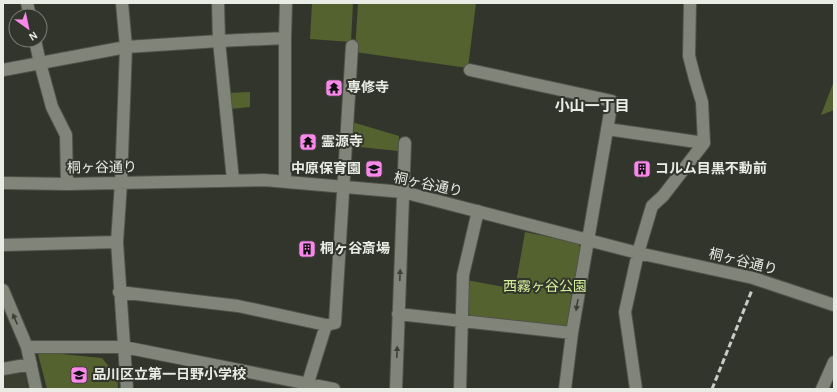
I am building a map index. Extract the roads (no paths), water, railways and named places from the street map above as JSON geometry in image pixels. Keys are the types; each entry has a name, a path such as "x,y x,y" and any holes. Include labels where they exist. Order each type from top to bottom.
{"street":[{"path":"122,3 126,47 121,183 117,242 119,292 127,389"},
{"path":"218,3 219,41 233,180"},
{"path":"285,181 286,3"},
{"path":"636,389 625,312 638,253 652,206 663,196 704,144 704,118 702,102 689,56 690,3"},
{"path":"3,70 126,47 285,38"},
{"path":"119,292 238,306 326,325 335,323 352,46"},
{"path":"37,48 52,107 66,135 67,184"},
{"path":"470,70 612,101 572,333 565,389"},
{"path":"608,129 704,144"},
{"path":"396,389 406,143"},
{"name":"桐ヶ谷通り","path":"3,183 67,184 233,180 285,181 403,192 638,253 753,278 834,304"},
{"path":"460,389 463,322 463,275 478,212"},
{"path":"3,244 117,242"},
{"path":"3,290 27,348 36,389"},
{"path":"398,314 572,333"},
{"path":"307,387 326,325"},
{"path":"27,348 124,347 307,387 334,389"},
{"path":"822,389 834,362"},
{"path":"3,369 30,364"}],"railway":[{"path":"712,389 752,290"}],"place":[{"name":"専修寺","path":"334,88"},
{"name":"霊源寺","path":"308,142"},
{"name":"中原保育園","path":"374,169"},
{"name":"コルム目黒不動前","path":"642,169"},
{"name":"桐ヶ谷斎場","path":"307,249"},
{"name":"品川区立第一日野小学校","path":"79,375"}],"district":[{"name":"小山一丁目","path":"592,106"}],"park label":[{"name":"西霧ヶ谷公園","path":"545,287"}]}
